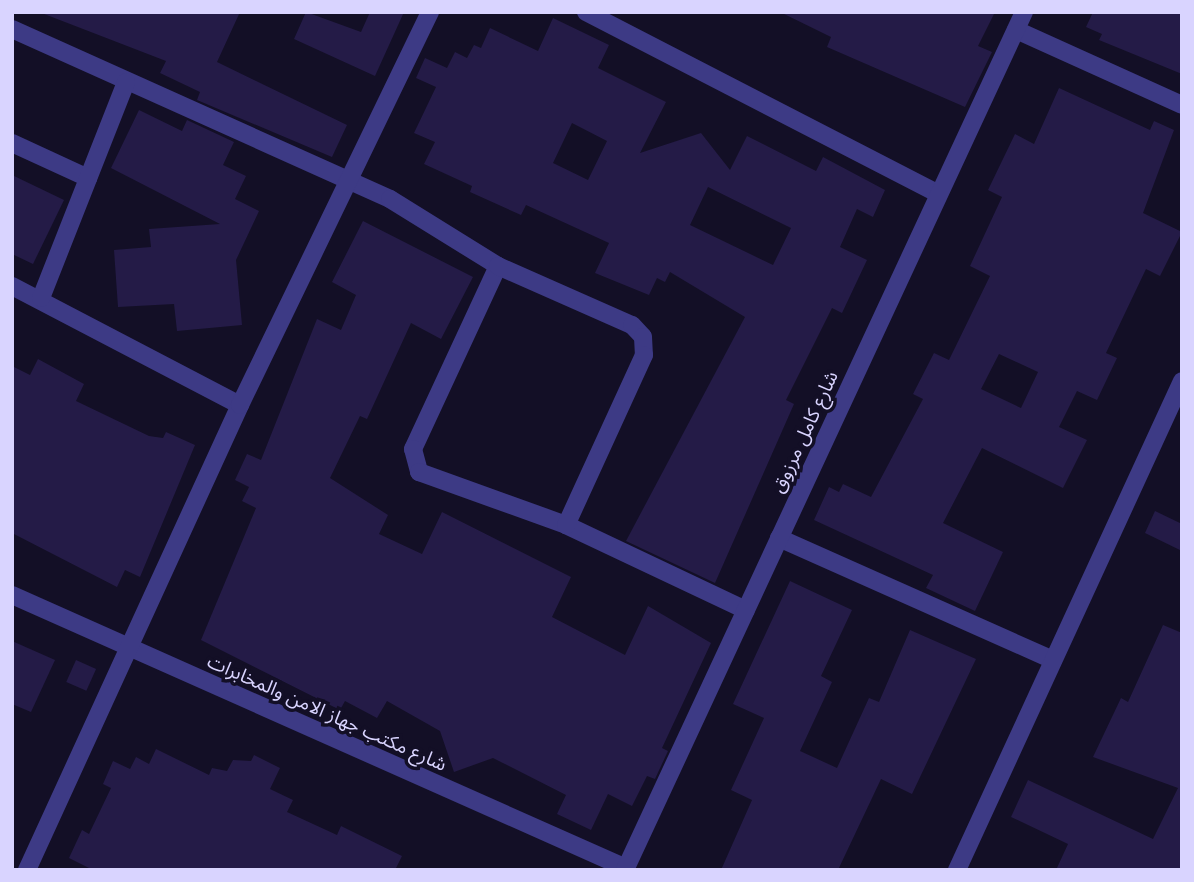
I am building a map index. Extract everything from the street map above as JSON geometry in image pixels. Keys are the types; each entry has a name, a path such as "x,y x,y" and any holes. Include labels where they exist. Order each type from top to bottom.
{"street":[{"path":"27,870 131,649 240,405 430,12"},
{"path":"586,12 939,194"},
{"name":"شارع كامل مرزوق","path":"625,869 1024,12"},
{"path":"12,29 349,180 498,266 632,325 643,337 644,355 566,525"},
{"path":"1016,30 1182,105"},
{"path":"41,298 126,82"},
{"path":"12,143 88,178"},
{"path":"498,266 413,449 419,472 566,525 746,610"},
{"path":"12,286 41,298 240,405"},
{"path":"957,870 1182,381"},
{"path":"779,538 1053,660"},
{"name":"شارع مكتب جهاز الامن والمخابرات","path":"12,595 625,869"}],"building":[{"path":"39,12 240,12 217,62 347,125 332,157 197,100 200,92 160,73 166,61"},
{"path":"306,12 361,32 370,12 404,12 375,76 294,39"},
{"path":"780,12 995,12 978,46 992,52 965,107 827,47 831,37"},
{"path":"1093,12 1182,12 1182,74 1099,40 1102,34 1086,27"},
{"path":"553,18 609,45 598,68 666,102 640,153 701,133 730,170 747,136 816,171 823,157 885,190 873,217 857,209 840,247 867,260 842,313 832,308 786,400 794,404 715,583 626,541 745,317 670,272 665,282 657,278 649,295 595,273 609,243 526,205 521,215 470,192 472,186 424,164 435,142 414,133 436,87 416,78 425,58 447,68 455,52 467,58 474,45 481,48 490,28 538,51","holes":["572,123 607,141 588,180 553,163","708,187 791,228 773,265 690,225"]},
{"path":"1059,88 1150,130 1154,121 1174,130 1143,213 1182,232 1160,276 1146,269 1106,353 1117,358 1097,400 1077,391 1059,427 1087,440 1063,488 982,448 943,523 1003,552 975,611 926,588 933,575 814,520 829,487 839,492 843,484 871,497 923,399 913,394 934,353 949,360 990,276 970,266 1002,197 988,190 1015,134 1034,144","holes":["999,354 1038,372 1021,408 981,389"]},
{"path":"139,110 182,131 187,120 234,142 223,165 246,176 235,199 259,211 236,260 242,325 177,331 174,304 118,307 114,250 151,247 149,229 220,224 111,168"},
{"path":"12,175 64,200 33,264 12,254"},
{"path":"363,221 473,277 441,339 411,323 367,419 360,416 330,478 388,515 379,534 422,554 442,512 571,577 552,617 625,655 648,606 711,643 662,748 668,751 655,779 647,776 632,806 608,794 591,830 557,814 566,795 493,758 454,772 440,731 387,701 377,718 345,701 340,710 201,640 256,508 242,501 249,487 235,480 247,454 261,460 317,319 341,330 356,295 332,282"},
{"path":"38,359 84,384 76,401 149,436 163,438 166,432 195,445 140,577 125,570 117,587 12,533 12,366 30,375"},
{"path":"1155,511 1182,524 1182,551 1145,533"},
{"path":"790,581 852,610 821,676 832,682 800,751 837,768 869,698 879,702 910,630 976,659 912,794 881,779 838,870 721,870 752,800 731,790 764,718 733,704"},
{"path":"1163,625 1182,633 1182,870 1056,870 1068,844 1011,817 1028,780 1153,839 1178,788 1093,757 1121,698 1128,702"},
{"path":"12,641 55,660 31,712 12,704"},
{"path":"76,660 96,669 86,691 66,682"},
{"path":"156,749 209,775 212,768 227,771 233,760 251,761 254,755 280,768 270,789 293,800 287,812 337,835 341,826 402,856 395,870 93,870 69,858 82,830 89,834 111,788 103,784 113,761 130,769 136,757 149,764"}]}
